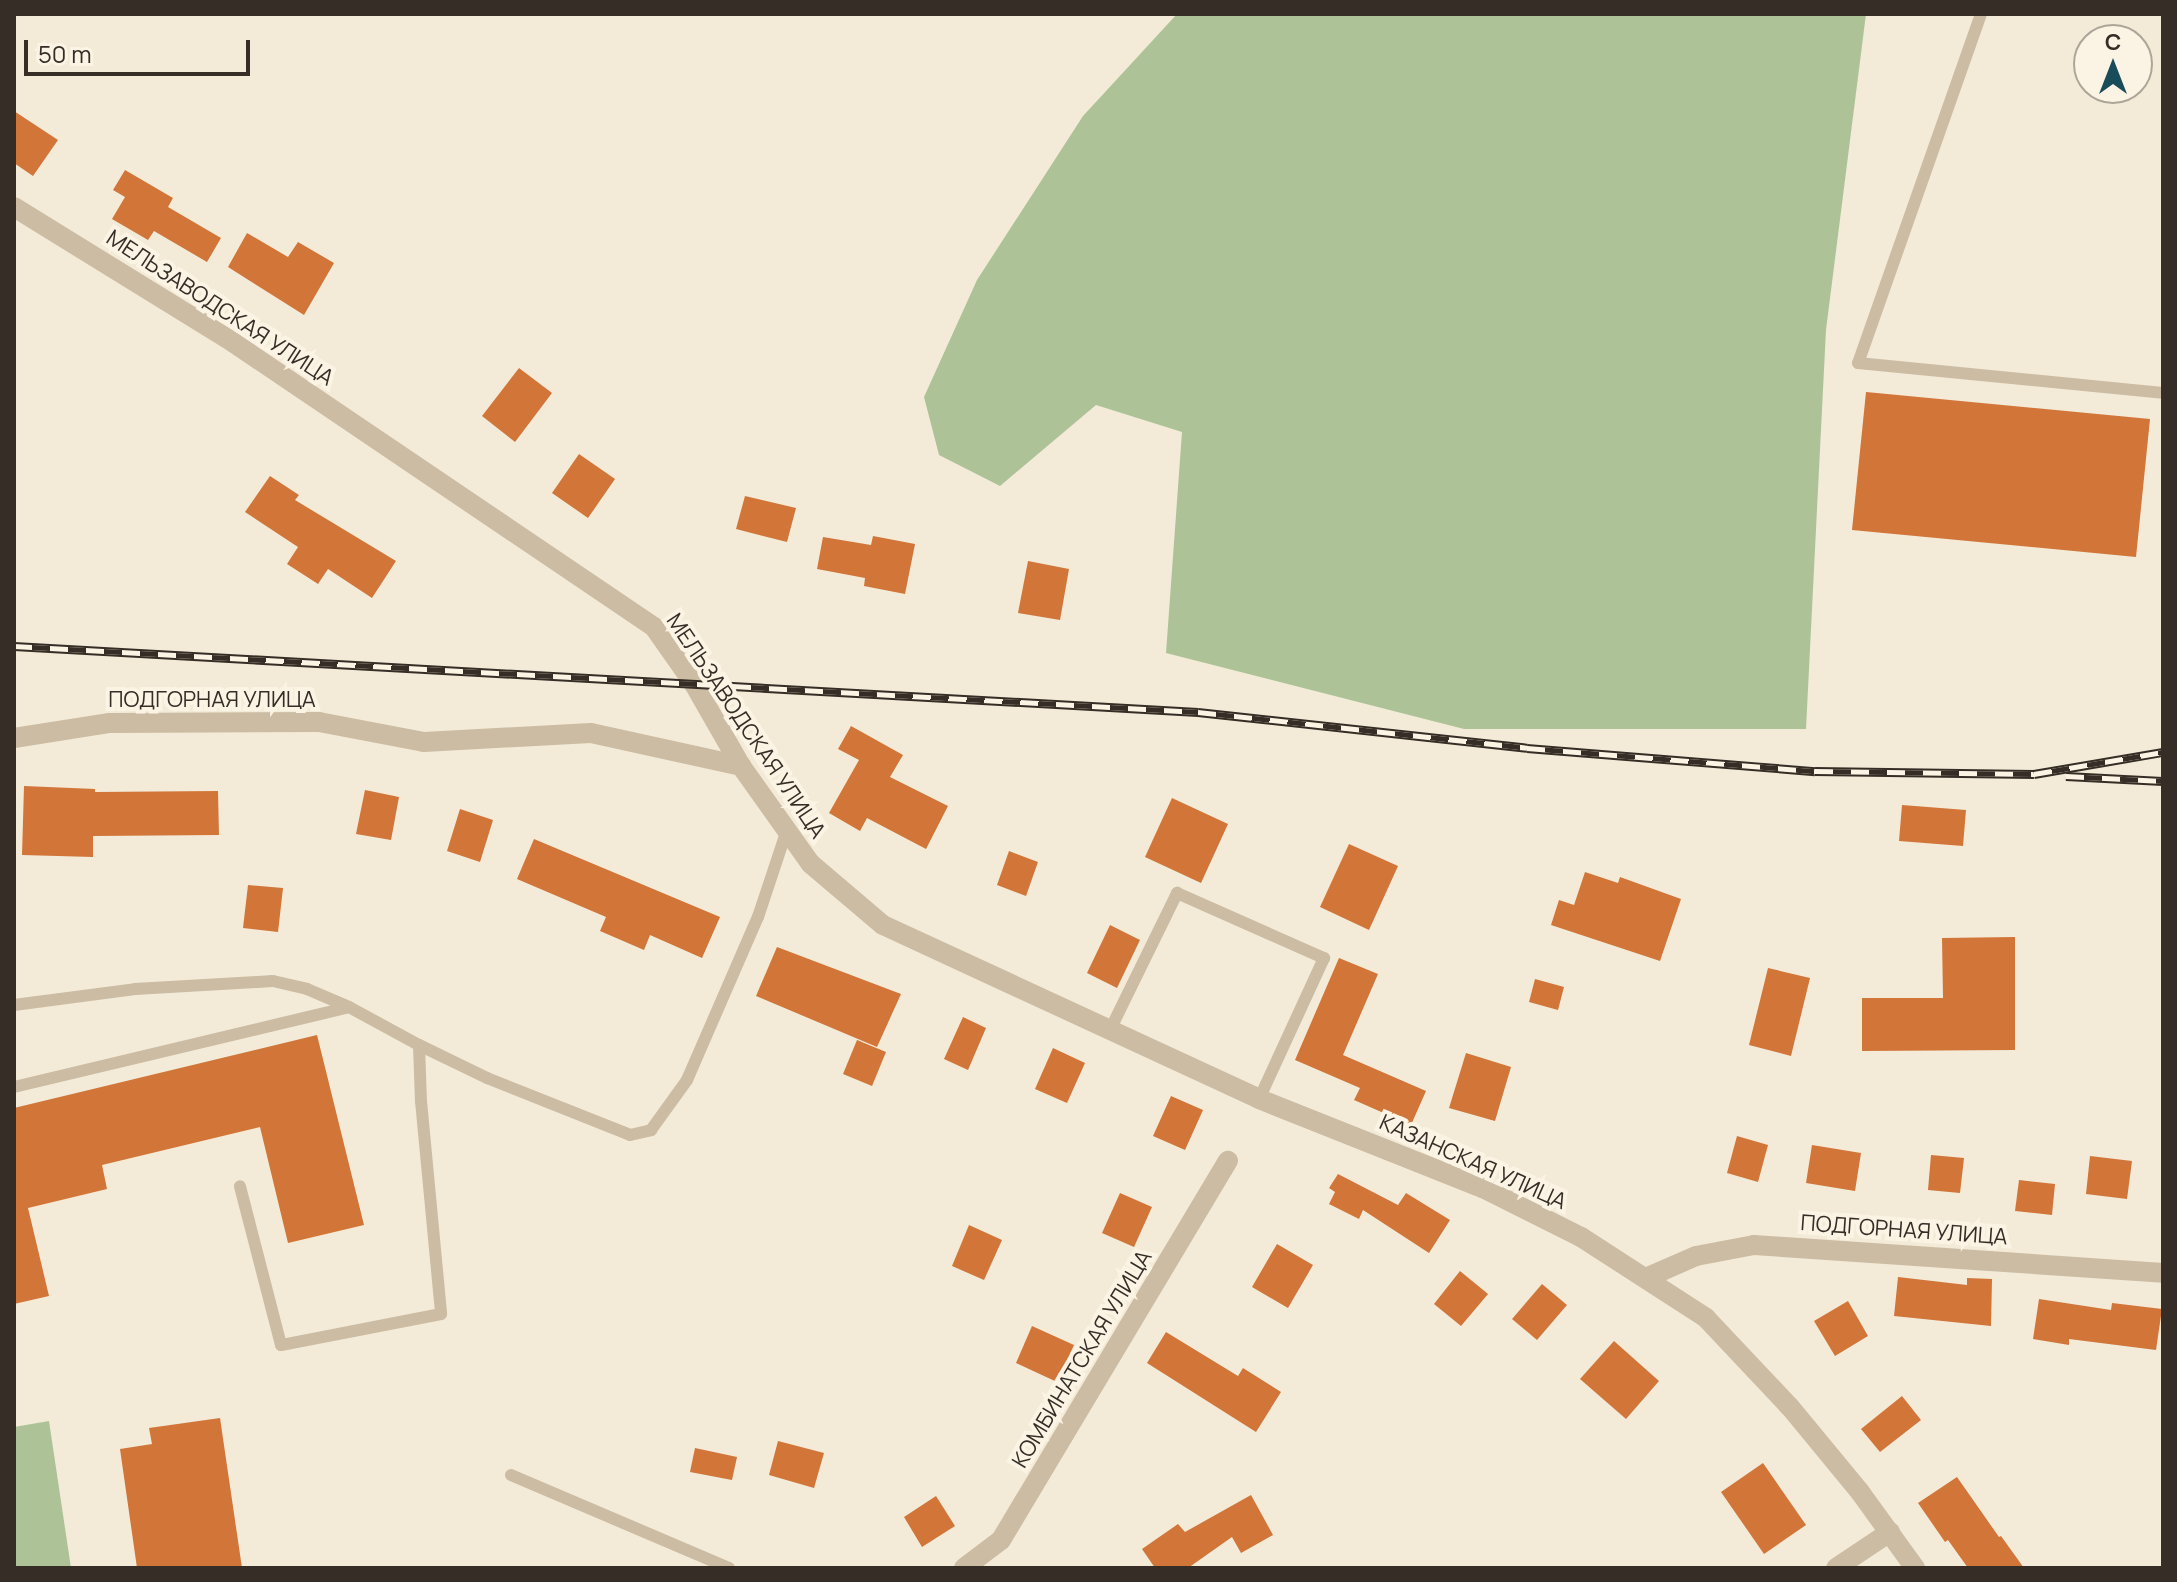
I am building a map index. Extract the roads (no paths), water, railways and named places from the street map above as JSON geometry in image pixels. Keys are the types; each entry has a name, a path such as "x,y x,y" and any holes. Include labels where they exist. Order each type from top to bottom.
{"street":[{"name":"МЕЛЬЗАВОДСКАЯ УЛИЦА","path":"14,207 234,343 654,627 694,684 741,766 811,864 883,925 1259,1099"},
{"name":"ПОДГОРНАЯ УЛИЦА","path":"14,738 110,723 319,722 424,742 591,733 741,766"},
{"name":"КАЗАНСКАЯ УЛИЦА","path":"1259,1099 1483,1188 1581,1237 1648,1277 1706,1318 1790,1407 1915,1568"},
{"name":"КОМБИНАТСКАЯ УЛИЦА","path":"964,1568 1001,1540 1228,1161"},
{"name":"ПОДГОРНАЯ УЛИЦА","path":"1648,1277 1696,1256 1754,1245 2163,1273"},
{"path":"1836,1568 1890,1532"}],"lane":[{"path":"1981,14 1858,363 2163,393"},
{"path":"14,1005 135,989 257,980 288,983 349,1007 487,1078 630,1135 651,1130 687,1080 758,917 787,830"},
{"path":"1110,1030 1177,893 1324,958 1259,1099"},
{"path":"14,1087 349,1007"},
{"path":"240,1186 281,1345 441,1314 421,1101 419,1045"},
{"path":"511,1475 729,1568"}],"railway":[{"path":"14,646 1198,712 1527,748 1815,771 2034,774 2163,752"},
{"path":"2066,776 2163,781"}]}
